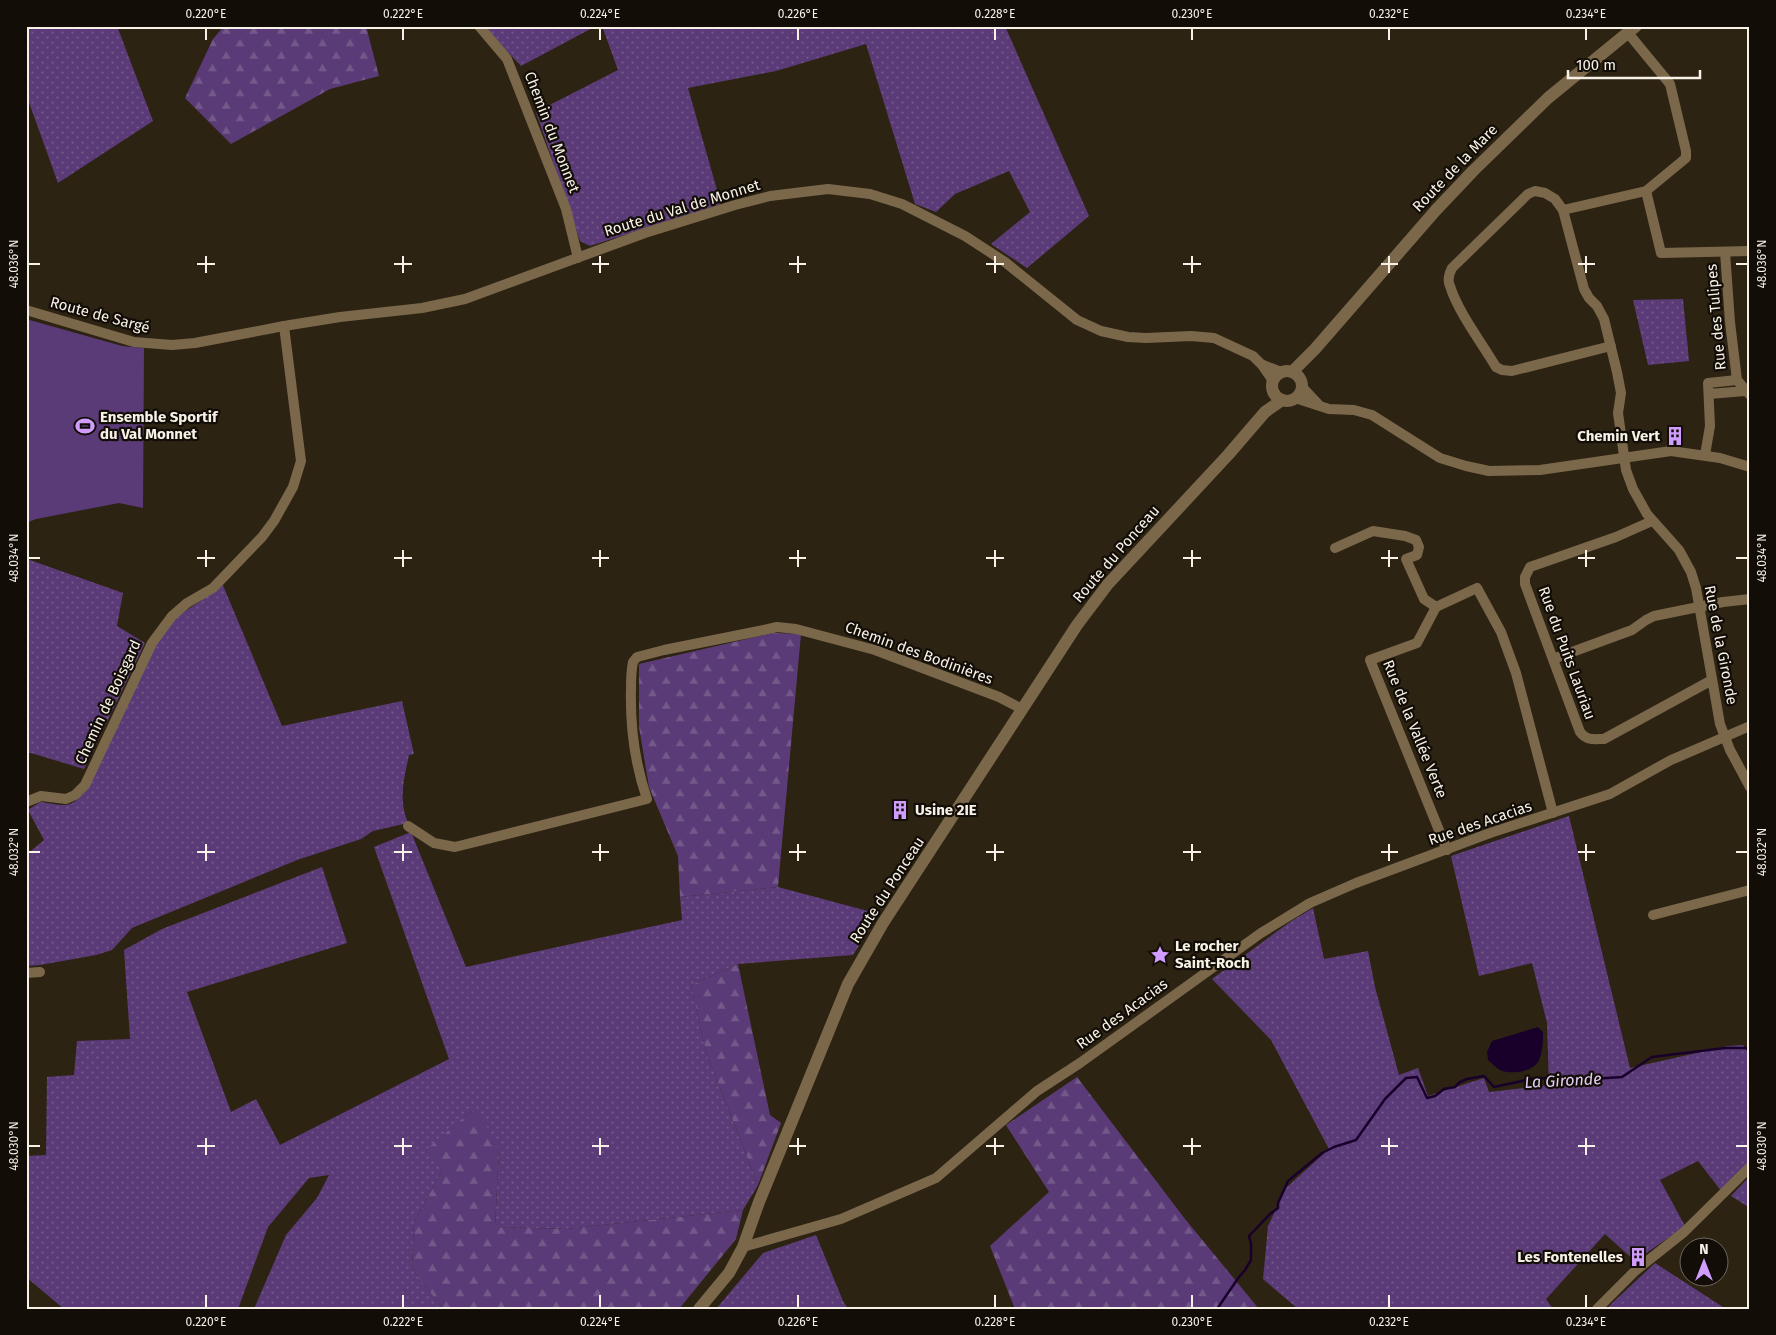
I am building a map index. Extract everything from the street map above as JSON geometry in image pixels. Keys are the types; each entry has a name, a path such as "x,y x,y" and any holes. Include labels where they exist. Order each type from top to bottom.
{"street":[{"name":"Chemin du Monnet","path":"478,26 507,59 566,209 578,258"},
{"path":"1611,346 1512,371 1502,370 1496,367 1460,307 1449,285 1449,272 1528,194 1535,192 1545,193 1555,199 1563,210 1646,191 1686,158 1670,84 1632,30"},
{"name":"Route de la Mare","path":"1287,385 1315,349 1436,210 1473,171 1548,98 1632,30"},
{"name":"Route du Val de Monnet","path":"284,326 340,317 422,308 465,299 645,233 770,196 828,189 849,191 870,194 902,204 965,236 1005,262 1077,320 1101,331 1128,337 1191,336 1214,338 1253,356 1287,385 1320,406 1329,409 1354,410 1372,415 1440,458 1466,466 1489,471 1540,470 1671,451 1705,455 1734,461 1750,467"},
{"path":"1646,191 1661,253 1750,252"},
{"name":"Rue de la Gironde","path":"1563,210 1584,289 1604,319 1611,346 1621,393 1618,413 1626,470 1633,489 1647,514 1679,550 1696,588 1720,724 1739,768 1750,787"},
{"name":"Rue des Tulipes","path":"1726,252 1730,322 1737,380 1747,393"},
{"name":"Route de Sargé","path":"26,310 134,342 148,344 196,343 284,326"},
{"name":"Chemin de Boisgard","path":"26,802 41,796 66,799 74,795 85,785 152,643 172,616 187,603 213,588 262,537 274,521 293,487 301,460 284,326"},
{"name":"Rue des Tulipes","path":"1737,380 1708,383 1709,394 1747,393"},
{"name":"Route du Ponceau","path":"699,1309 729,1273 743,1247 759,1202 848,984 883,924 1077,625 1108,584 1228,455 1287,385"},
{"path":"1705,455 1710,426 1709,394"},
{"name":"Rue du Puits Lauriau","path":"1652,521 1616,537 1530,567 1524,577 1580,732 1584,738 1592,740 1604,738 1712,680"},
{"path":"1335,548 1373,531 1405,536 1416,540 1419,547 1417,555 1406,559 1424,598 1436,607 1477,588 1501,632 1516,673 1553,813"},
{"path":"1553,659 1632,630 1654,616 1750,600"},
{"name":"Rue de la Vallée Verte","path":"1436,607 1417,643 1370,660 1447,850"},
{"name":"Chemin des Bodinières","path":"408,826 434,843 455,848 647,799 637,768 632,728 630,703 631,668 633,662 637,657 664,650 777,627 796,629 875,650 999,697 1022,709"},
{"name":"Rue des Acacias","path":"743,1247 841,1219 936,1178 1037,1091 1080,1063 1286,916 1310,903 1356,883 1490,833 1610,794 1671,760 1750,726"},
{"path":"1652,915 1750,890"},
{"path":"26,973 40,972"},
{"path":"1597,1309 1635,1271 1684,1232 1750,1167"}],"green space":[{"path":"26,26 117,26 153,121 58,183 26,94"},
{"path":"224,26 366,26 379,76 330,89 231,144 185,98 213,39"},
{"path":"483,26 596,26 521,66"},
{"path":"602,26 1005,26 1089,216 1027,268 991,244 1030,212 1009,171 955,194 936,212 915,204 866,44 776,71 688,88 721,204 590,246 580,241 536,112 618,70"},
{"path":"1683,299 1689,361 1648,365 1633,300"},
{"name":"Ensemble Sportif du Val Monnet","path":"26,319 122,346 144,348 143,508 119,503 36,519 26,523"},
{"path":"27,559 123,593 117,626 145,643 84,769 31,753 26,754 26,683 29,682"},
{"path":"222,583 282,726 402,701 414,754 409,755 403,789 403,806 408,823 373,831 361,839 297,860 132,928 112,950 96,955 26,966 26,855 44,840 28,810 40,802 64,805 78,799 89,785 155,645 178,616 211,594"},
{"path":"773,633 801,634 778,887 680,897 678,856 649,787 639,727 639,664"},
{"path":"1569,816 1630,1068 1728,1046 1743,1045 1750,1055 1750,1163 1722,1192 1698,1161 1660,1180 1685,1226 1635,1261 1605,1234 1546,1299 1553,1309 1298,1309 1263,1279 1268,1226 1286,1188 1329,1149 1271,1040 1212,979 1290,922 1313,908 1324,959 1368,951 1375,987 1399,1075 1418,1068 1428,1096 1484,1078 1489,1092 1549,1085 1547,1023 1532,963 1479,976 1451,856"},
{"path":"411,832 466,967 682,920 680,897 778,887 879,914 853,955 738,964 691,985 706,1052 758,1185 743,1210 565,1229 495,1227 499,1149 471,1111 428,1149 442,1170 414,1223 412,1269 443,1309 254,1309 286,1235 317,1198 329,1175 309,1178 268,1227 238,1309 64,1309 26,1277 26,1156 46,1155 47,1077 74,1075 77,1041 130,1039 124,950 162,929 322,867 347,943 187,992 231,1112 256,1099 280,1145 449,1059 374,847"},
{"path":"738,964 770,1115 781,1123 758,1185 706,1052 691,985"},
{"path":"1077,1077 1185,1219 1259,1309 1015,1309 990,1246 1049,1192 1006,1125"},
{"path":"471,1111 481,1116 499,1149 495,1227 565,1229 743,1210 736,1239 679,1309 443,1309 412,1269 414,1223 442,1170 427,1149"},
{"path":"1750,1176 1750,1208 1731,1196"},
{"path":"816,1235 848,1309 716,1309 763,1253"},
{"path":"1655,1263 1678,1278 1678,1288 1694,1288 1726,1309 1606,1309"}],"shaded area":[{"path":"1538,1027 1543,1032 1542,1050 1539,1060 1532,1067 1527,1070 1510,1072 1498,1069 1488,1060 1487,1052 1492,1041"}],"waterway":[{"name":"La Gironde","path":"1217,1309 1251,1260 1249,1236 1278,1208 1278,1203 1288,1181 1322,1153 1356,1140 1385,1099 1406,1078 1417,1077 1427,1098 1435,1096 1444,1089 1455,1087 1467,1079 1484,1076 1494,1087 1536,1078 1592,1079 1622,1077 1652,1057 1725,1048 1746,1048 1750,1051"}],"place":[{"name":"Ensemble Sportif du Val Monnet","path":"85,426"},
{"name":"Chemin Vert","path":"1675,436"},
{"name":"Usine 2IE","path":"900,810"},
{"name":"Le rocher Saint-Roch","path":"1160,955"},
{"name":"Les Fontenelles","path":"1638,1257"}]}
